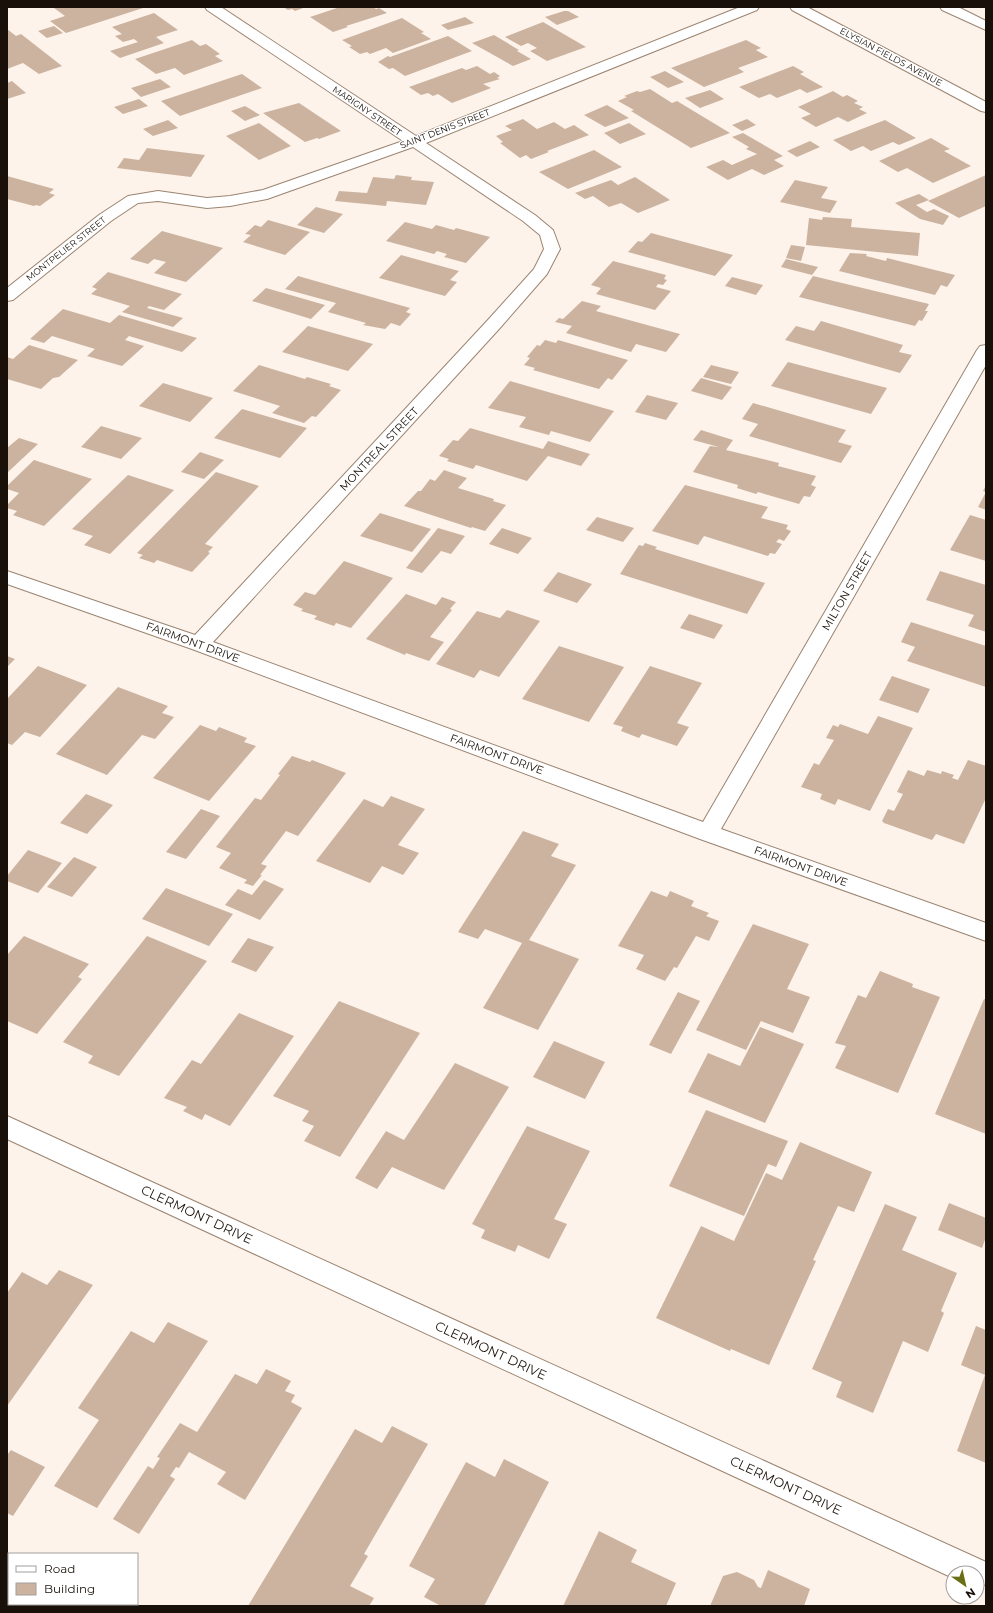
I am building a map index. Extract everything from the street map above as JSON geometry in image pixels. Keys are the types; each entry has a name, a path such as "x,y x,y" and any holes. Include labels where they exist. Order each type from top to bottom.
{"street":[{"name":"MARIGNY STREET","path":"212,7 529,218 547,233 552,249"},
{"name":"SAINT DENIS STREET","path":"127,203 134,199 158,196 206,203 230,201 259,195 310,180 414,142 752,7"},
{"name":"ELYSIAN FIELDS AVENUE","path":"797,7 986,108"},
{"path":"951,7 986,26"},
{"name":"MONTPELIER STREET","path":"7,296 105,218 127,203"},
{"name":"MONTREAL STREET","path":"199,644 493,325 541,271 552,249"},
{"name":"MILTON STREET","path":"708,832 986,350"},
{"name":"FAIRMONT DRIVE","path":"7,577 199,644 708,832 986,932"},
{"name":"CLERMONT DRIVE","path":"7,1127 959,1565"}],"building":[{"path":"146,7 66,33 50,21 65,16 54,8"},
{"path":"283,7 306,7 295,11 292,9 288,10"},
{"path":"340,7 373,7 376,9 379,8 387,13 346,26 348,27 333,32 310,17"},
{"path":"568,11 579,17 557,25 545,17"},
{"path":"154,13 178,30 156,37 164,43 120,58 110,51 138,42 134,39 123,42 115,36 122,34 112,27"},
{"path":"465,17 474,23 448,30 441,25"},
{"path":"402,18 424,32 421,33 431,39 393,53 386,48 370,54 367,52 360,54 349,47 352,46 342,40"},
{"path":"543,22 586,47 547,61 530,51 537,48 528,43 521,46 505,37"},
{"path":"54,26 63,33 47,38 38,31"},
{"path":"7,29 16,36 21,34 62,66 39,74 23,63 7,69"},
{"path":"494,35 531,59 513,66 472,43"},
{"path":"448,36 472,51 405,76 393,68 389,69 378,62 388,56 390,57"},
{"path":"192,40 200,46 206,44 220,54 215,56 223,61 184,75 175,68 156,74 135,59"},
{"path":"746,40 761,48 756,50 768,57 738,68 744,72 704,87 671,68"},
{"path":"477,66 490,74 494,72 500,76 497,78 500,79 483,84 491,88 452,103 438,94 433,96 428,93 421,95 409,87 462,68 466,70"},
{"path":"793,66 804,72 800,74 823,87 807,93 800,89 777,98 770,94 759,98 739,87"},
{"path":"665,71 684,82 668,88 650,77"},
{"path":"242,74 262,88 180,116 161,101"},
{"path":"160,79 171,87 141,97 131,88"},
{"path":"12,81 26,93 7,99 7,83"},
{"path":"650,89 672,103 677,101 730,133 691,148 631,111 634,110 618,101 627,97 624,96 637,91 640,92"},
{"path":"710,90 724,99 700,108 685,98"},
{"path":"833,91 843,97 847,95 858,101 854,103 863,107 859,109 867,113 848,122 838,117 816,127 801,118 811,114 798,107"},
{"path":"139,99 148,106 123,114 114,107"},
{"path":"299,103 341,131 319,139 317,138 305,142 263,113"},
{"path":"607,105 629,118 605,127 584,115"},
{"path":"245,106 260,115 245,121 231,111"},
{"path":"523,119 537,129 554,122 565,129 574,125 589,135 547,151 549,152 531,159 526,155 520,158 500,143 503,142 496,136 512,130 505,126"},
{"path":"747,119 756,125 742,131 732,125"},
{"path":"168,120 178,128 153,136 143,129"},
{"path":"885,120 916,138 899,145 893,142 871,151 863,146 851,151 833,140"},
{"path":"259,123 291,146 259,160 226,136"},
{"path":"629,123 646,134 620,144 604,133"},
{"path":"743,133 783,156 774,160 784,166 764,175 752,169 728,180 706,167 723,160 732,165 757,154 746,149 749,147 732,137"},
{"path":"931,138 950,149 944,151 971,166 933,183 907,168 898,172 879,161"},
{"path":"810,141 820,147 797,157 787,151"},
{"path":"147,148 205,155 191,177 117,168 124,158 139,160"},
{"path":"594,150 622,167 568,189 539,172"},
{"path":"396,175 412,177 411,180 434,182 426,205 387,201 386,206 335,201 339,191 367,193 373,177 394,179"},
{"path":"986,175 986,206 959,218 928,201"},
{"path":"7,176 54,189 49,193 55,195 40,206 34,206 7,199"},
{"path":"635,177 670,200 638,213 621,203 609,207 593,196 585,199 575,193 611,180 618,185"},
{"path":"795,180 828,187 821,198 837,201 830,213 780,202"},
{"path":"919,194 929,200 916,205 927,212 934,209 949,216 943,225 920,219 895,203"},
{"path":"316,207 343,214 324,233 297,225"},
{"path":"823,217 852,219 851,227 920,233 918,256 806,245 809,218 822,220"},
{"path":"268,220 310,232 285,255 243,242 251,235 245,234 255,225 261,227"},
{"path":"405,222 432,229 436,225 454,230 456,228 490,237 466,263 444,257 447,254 437,251 434,254 386,241"},
{"path":"162,231 223,248 186,282 154,273 166,262 154,259 148,264 130,259"},
{"path":"651,233 733,255 715,276 628,252 638,241 642,242"},
{"path":"791,245 805,247 801,261 786,258"},
{"path":"850,253 867,254 866,256 886,261 887,258 955,275 947,287 941,285 935,295 839,271"},
{"path":"401,255 459,271 450,280 457,282 445,296 379,278"},
{"path":"786,259 818,267 812,275 781,267"},
{"path":"613,261 666,275 664,279 667,280 663,285 658,284 656,287 671,291 655,310 596,294 601,288 591,285"},
{"path":"108,272 182,294 164,310 149,306 147,308 183,318 173,327 122,312 130,306 91,294 97,289 92,287"},
{"path":"298,276 410,308 406,312 411,314 400,326 391,323 385,329 363,325 366,323 328,312 336,303 285,289"},
{"path":"813,276 929,304 925,311 928,311 922,321 919,320 915,326 799,297"},
{"path":"732,277 763,285 756,295 725,286"},
{"path":"266,288 325,305 311,319 252,301"},
{"path":"582,301 601,306 596,311 680,334 666,352 636,344 631,352 566,333 572,326 555,322 559,318 563,319"},
{"path":"63,309 110,323 119,315 197,338 182,352 129,336 125,340 144,346 122,366 87,356 95,349 52,336 44,343 30,339"},
{"path":"821,321 903,345 899,352 912,355 900,373 785,340 796,326 814,331"},
{"path":"308,326 373,344 348,371 282,352"},
{"path":"545,340 556,343 558,340 628,360 612,380 608,378 599,389 533,370 535,368 524,365 530,358 527,357 537,345 540,346"},
{"path":"29,345 78,360 59,377 53,378 41,389 7,379 7,357 13,359"},
{"path":"788,362 887,388 871,414 771,386"},
{"path":"259,365 305,379 307,377 331,384 329,386 341,390 316,417 312,416 304,423 272,413 280,406 233,391"},
{"path":"711,365 739,372 731,384 703,377"},
{"path":"701,378 732,387 722,400 691,391"},
{"path":"510,381 614,411 590,442 551,431 549,435 519,427 526,417 488,408"},
{"path":"163,383 213,398 190,422 139,406"},
{"path":"647,395 678,403 666,420 635,412"},
{"path":"753,403 846,430 838,442 852,446 841,463 749,436 758,424 742,419"},
{"path":"242,409 307,428 280,458 214,438"},
{"path":"101,426 142,438 121,459 81,447"},
{"path":"470,428 543,449 548,441 590,454 581,466 548,456 527,481 476,465 473,469 447,461 449,459 439,456 453,440 458,441"},
{"path":"701,430 733,440 726,450 779,463 778,466 816,476 811,485 816,487 810,497 804,496 799,504 758,492 756,494 737,488 738,485 693,472 710,446 719,447 693,440"},
{"path":"19,438 38,444 7,473 7,448"},
{"path":"200,452 224,460 204,479 181,472"},
{"path":"34,460 92,479 44,526 13,515 17,511 7,508 7,505 19,493 7,489 7,486"},
{"path":"444,470 467,478 458,488 494,499 493,501 506,505 485,531 471,528 404,506 418,491 421,491 430,479 435,481"},
{"path":"216,472 259,486 205,544 213,547 208,552 210,553 192,572 157,560 154,563 139,558 143,555 137,553"},
{"path":"128,475 174,490 110,554 84,545 93,536 72,529"},
{"path":"685,485 768,507 761,518 788,525 786,529 791,531 784,541 779,539 776,542 782,544 775,554 770,553 768,556 704,536 698,545 652,531"},
{"path":"986,485 986,492 983,491"},
{"path":"986,492 986,510 978,507"},
{"path":"380,513 431,529 412,552 360,536"},
{"path":"970,515 986,520 986,561 950,550"},
{"path":"597,517 634,528 623,542 586,530"},
{"path":"438,528 465,536 451,554 441,551 422,573 406,568"},
{"path":"502,528 532,538 518,554 489,544"},
{"path":"645,543 657,547 655,549 765,583 747,614 620,574 639,545 643,546"},
{"path":"344,561 393,578 351,628 336,623 334,626 314,619 317,616 301,611 303,609 293,605 305,592 315,595"},
{"path":"940,571 986,585 986,632 968,626 974,615 926,600"},
{"path":"558,572 592,584 577,603 543,591"},
{"path":"406,594 436,605 442,597 456,602 450,609 452,610 430,637 444,642 429,661 406,653 405,655 366,639"},
{"path":"507,610 540,621 499,677 480,670 474,678 436,664 477,611 500,618"},
{"path":"689,614 723,625 714,639 680,628"},
{"path":"911,622 986,646 986,687 907,661 915,647 901,642"},
{"path":"559,646 624,667 589,722 522,699"},
{"path":"7,656 15,659 7,667"},
{"path":"38,666 87,685 40,737 25,732 12,745 7,743 7,699"},
{"path":"650,666 702,683 677,723 689,727 677,746 642,734 639,738 621,731 623,727 613,724"},
{"path":"892,676 930,689 918,713 879,700"},
{"path":"118,687 168,706 162,713 174,717 155,739 142,735 107,775 56,754"},
{"path":"878,716 913,728 870,811 838,799 835,805 820,799 822,794 801,787 814,763 819,765 834,740 826,738 833,725 838,727 840,724 868,734"},
{"path":"200,725 216,731 219,727 247,738 244,742 256,746 209,801 153,778"},
{"path":"292,756 310,762 312,760 346,773 298,836 286,831 261,864 267,866 253,886 244,883 247,880 219,868 231,853 216,847 255,798 261,800"},
{"path":"968,760 986,766 986,798 964,844 936,834 932,840 882,821 888,809 894,811 903,794 897,792 908,770 924,776 927,770 941,774 942,771 954,775 952,778 958,780"},
{"path":"86,794 113,805 87,834 60,823"},
{"path":"391,796 425,809 398,845 419,853 403,875 382,866 370,883 316,861 364,799 383,807"},
{"path":"201,809 220,816 186,859 166,852"},
{"path":"523,831 559,844 551,856 576,865 529,940 579,959 538,1030 483,1008 522,943 485,929 478,939 458,932"},
{"path":"28,850 62,863 38,893 7,881 7,876"},
{"path":"74,857 97,867 72,897 47,887"},
{"path":"264,880 284,889 260,920 225,905 238,889 252,895"},
{"path":"166,888 233,914 209,946 142,919"},
{"path":"651,891 667,897 670,891 694,901 691,906 709,913 706,916 719,921 709,941 696,936 677,968 674,967 665,981 636,969 644,955 618,946"},
{"path":"753,924 809,944 787,989 810,997 793,1033 761,1021 746,1050 696,1030"},
{"path":"24,936 89,964 78,977 82,979 37,1034 7,1021 7,955"},
{"path":"147,936 207,961 119,1076 88,1063 93,1056 63,1042"},
{"path":"248,938 274,947 256,972 231,962"},
{"path":"880,971 913,984 912,987 940,997 898,1093 835,1068 846,1046 835,1043 858,995 866,998"},
{"path":"678,992 700,1001 671,1054 649,1045"},
{"path":"984,999 986,1000 986,1134 935,1114"},
{"path":"339,1001 420,1033 340,1157 304,1141 314,1126 302,1121 309,1111 273,1096"},
{"path":"239,1013 294,1036 230,1126 205,1114 202,1120 183,1111 187,1107 164,1098 192,1060 201,1064"},
{"path":"760,1027 804,1044 765,1123 688,1092 708,1053 740,1066"},
{"path":"554,1041 605,1062 585,1099 533,1077"},
{"path":"455,1063 509,1087 444,1190 392,1167 377,1189 355,1178 386,1131 404,1140"},
{"path":"706,1110 788,1141 776,1167 768,1164 744,1216 669,1186"},
{"path":"527,1126 590,1151 554,1219 567,1224 549,1259 518,1245 515,1252 481,1238 485,1230 472,1224"},
{"path":"800,1142 872,1172 854,1212 838,1206 813,1260 816,1261 769,1365 731,1349 730,1351 656,1318 701,1226 734,1241 766,1173 782,1180"},
{"path":"949,1203 986,1218 986,1237 982,1248 938,1230"},
{"path":"885,1204 917,1217 902,1250 957,1273 941,1311 944,1313 928,1352 903,1341 873,1413 836,1397 842,1382 812,1369"},
{"path":"59,1270 93,1285 7,1406 7,1293 22,1272 47,1285"},
{"path":"168,1322 208,1341 97,1508 54,1486 99,1420 78,1408 131,1331 154,1343"},
{"path":"976,1326 986,1330 986,1463 957,1451 985,1375 961,1365"},
{"path":"266,1369 291,1381 285,1391 295,1395 291,1402 302,1408 245,1500 217,1484 226,1472 189,1452 179,1468 176,1467 170,1476 175,1479 139,1534 113,1519 148,1466 153,1469 160,1458 157,1457 180,1423 197,1432 235,1374 257,1384"},
{"path":"392,1426 428,1444 364,1554 368,1556 350,1586 374,1598 369,1606 248,1606 355,1429 382,1443"},
{"path":"11,1450 45,1467 13,1516 7,1513 7,1455"},
{"path":"504,1459 549,1482 484,1606 441,1606 424,1597 435,1579 409,1566 466,1462 495,1477"},
{"path":"599,1531 637,1550 631,1562 676,1583 666,1606 563,1606"},
{"path":"768,1570 810,1589 804,1606 710,1606 723,1576 737,1572 754,1580 758,1587 761,1588"}]}
